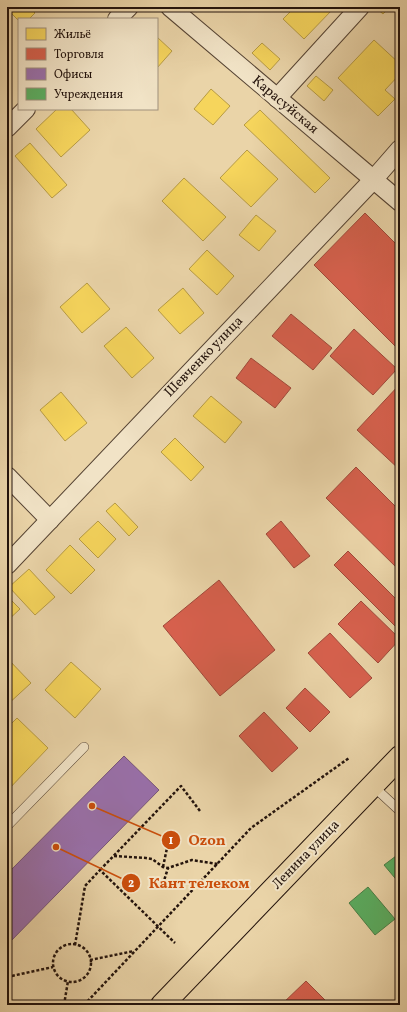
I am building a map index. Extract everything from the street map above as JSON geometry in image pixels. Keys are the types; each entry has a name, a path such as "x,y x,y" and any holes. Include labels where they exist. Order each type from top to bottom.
{"main road":[{"name":"Ленина улица","path":"162,1005 400,757"}],"street":[{"path":"118,18 130,7"},
{"name":"Карасуйская","path":"170,7 400,202"},
{"path":"277,98 360,7"},
{"path":"7,128 25,110"},
{"name":"Шевченко улица","path":"7,565 373,180 400,149"},
{"path":"7,476 50,520"}],"lane":[{"path":"7,826 84,746"},
{"path":"373,786 400,811"}],"path":[{"path":"84,1005 251,828 350,758"},
{"path":"75,945 85,886 181,786 200,811"},
{"path":"163,866 167,848"},
{"path":"114,856 152,859 168,868 192,860 218,864"},
{"path":"163,884 168,868"},
{"path":"100,870 175,942"},
{"path":"66,945 75,945 81,947 86,952 90,960 90,966 88,973 83,978 74,982 65,981 57,976 53,967 53,958 58,950 66,945"},
{"path":"90,960 135,951"},
{"path":"7,977 53,967"},
{"path":"64,1005 68,981"}],"building: Жильё":[{"path":"7,7 29,7 35,13 30,18 18,18 18,20 7,9"},
{"path":"295,7 329,7 332,10 304,39 283,19"},
{"path":"375,7 390,7 383,14"},
{"path":"158,38 172,51 158,67"},
{"path":"374,40 400,64 400,74 385,90 395,99 378,116 338,78"},
{"path":"262,43 280,59 270,70 252,53"},
{"path":"316,76 333,90 324,101 307,86"},
{"path":"211,89 230,106 213,125 194,109"},
{"path":"56,110 72,110 90,130 61,157 36,129"},
{"path":"260,110 330,178 315,193 244,125"},
{"path":"30,143 67,185 52,198 15,156"},
{"path":"247,150 278,179 251,207 220,178"},
{"path":"184,178 226,217 203,241 162,201"},
{"path":"256,215 276,231 259,251 239,235"},
{"path":"207,250 234,276 217,295 189,269"},
{"path":"87,283 110,309 82,333 60,307"},
{"path":"183,288 204,313 180,334 158,310"},
{"path":"126,327 154,358 132,378 104,346"},
{"path":"61,392 87,423 65,441 40,410"},
{"path":"211,396 242,422 225,443 193,416"},
{"path":"175,438 204,467 191,481 161,452"},
{"path":"115,503 138,527 129,536 106,511"},
{"path":"98,521 116,539 98,558 79,539"},
{"path":"70,545 95,570 71,594 46,570"},
{"path":"29,569 55,597 35,615 9,587"},
{"path":"7,596 20,609 7,621"},
{"path":"7,658 31,683 7,705"},
{"path":"71,662 101,689 75,718 45,690"},
{"path":"17,718 48,748 7,791 7,728"}],"building: Торговля":[{"path":"365,213 400,248 400,343 396,347 314,265"},
{"path":"291,314 332,348 313,370 272,336"},
{"path":"354,329 397,369 373,395 330,356"},
{"path":"251,358 291,388 275,408 236,378"},
{"path":"400,384 400,470 357,430"},
{"path":"356,467 400,511 400,571 326,498"},
{"path":"281,521 310,556 294,568 266,534"},
{"path":"348,551 400,603 400,631 334,565"},
{"path":"219,580 275,650 220,696 163,626"},
{"path":"361,601 400,639 378,663 338,624"},
{"path":"330,633 372,678 350,698 308,653"},
{"path":"305,688 330,712 310,732 286,708"},
{"path":"264,712 298,748 272,772 239,736"},
{"path":"306,981 330,1005 281,1005"}],"building: Офисы":[{"path":"124,756 159,790 7,945 7,874"}],"building: Учреждения":[{"path":"400,853 400,884 384,865"},
{"path":"368,887 395,919 375,935 349,903"}],"place":[{"name":"Ozon","path":"92,806"},
{"name":"Кант телеком","path":"56,847"}]}
